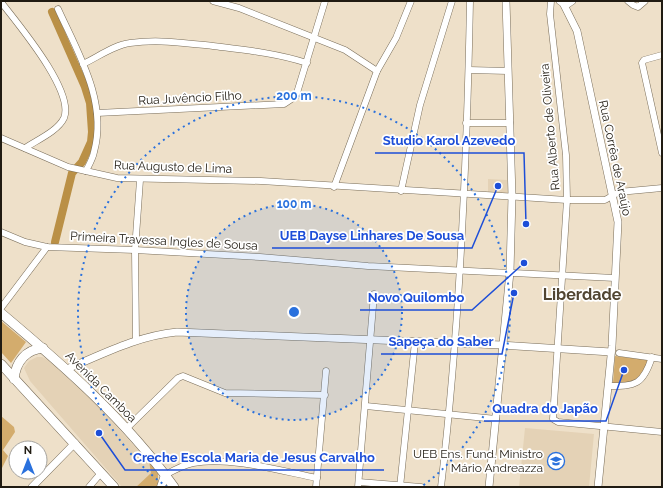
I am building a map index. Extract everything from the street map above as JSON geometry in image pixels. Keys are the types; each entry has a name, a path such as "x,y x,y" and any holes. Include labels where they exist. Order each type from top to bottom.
{"main road":[{"name":"Avenida Camboa","path":"1,313 66,369 126,429 174,487"},
{"path":"14,379 16,368 22,358 32,350 43,348"},
{"path":"1,364 111,485"},
{"path":"161,487 165,475"}],"street":[{"path":"213,1 239,8 350,52 377,72"},
{"path":"83,64 122,45 161,41 247,50 285,56 307,63 325,1"},
{"path":"334,187 377,72 396,38 411,1"},
{"path":"401,191 420,104 452,1"},
{"path":"441,487 450,414 456,344 469,70 470,1"},
{"path":"489,487 510,272 512,196 506,1"},
{"name":"Rua Alberto de Oliveira","path":"551,1 550,14 566,155 567,200 556,348 553,419 558,422 604,426"},
{"path":"555,1 568,4 572,1"},
{"path":"628,1 633,6 640,7 645,1"},
{"path":"1,2 51,70 64,105 65,112 60,122 25,148"},
{"name":"Rua Corrêa de Araújo","path":"562,3 577,31 618,222 611,352 598,487"},
{"path":"58,9 83,64 95,96 96,140 94,152 86,172"},
{"path":"662,55 644,60 642,66 662,153"},
{"name":"Rua Juvêncio Filho","path":"96,113 284,104 296,96 307,63"},
{"path":"469,70 508,72"},
{"path":"466,123 510,123"},
{"name":"Rua Augusto de Lima","path":"1,138 71,168 116,178 140,180 261,182 567,200 605,200 619,192 662,188"},
{"path":"136,340 135,250 140,180"},
{"name":"Primeira Travessa Ingles de Sousa","path":"1,232 18,240 47,247 135,250 615,278"},
{"path":"1,308 47,247"},
{"path":"374,294 366,406 358,484 421,487"},
{"path":"66,369 136,340 156,334 177,332 371,341 502,345 611,352"},
{"path":"401,486 415,342"},
{"path":"619,353 662,359"},
{"path":"608,386 628,386 637,383 645,376 652,357"},
{"path":"316,487 326,371"},
{"path":"126,429 178,378 183,376 225,392 325,395"},
{"path":"366,406 496,419"},
{"path":"604,426 662,432"},
{"path":"32,487 74,443"},
{"path":"165,475 191,463 214,461 270,469 317,478"},
{"path":"89,487 101,473"}],"shaded area":[{"path":"488,179 507,180 508,193 488,193"},
{"path":"1,321 26,342 11,363 1,352"},
{"path":"615,356 648,360 645,371 635,382 613,383"},
{"path":"37,357 42,357 48,360 96,404 149,462 151,473 136,487 122,487 30,381 24,368 29,361"},
{"path":"1,416 14,427 15,432 10,440 8,440 3,450 8,456 1,470"},
{"name":"UEB Ens. Fund. Ministro Mário Andreazza","path":"525,428 594,434 589,487 519,487"},
{"path":"149,462 158,473 158,487 136,487 151,473"}],"waterway":[{"path":"52,12 85,87 90,103 92,132 91,142 82,162 72,173 55,242"}],"place":[{"name":"UEB Dayse Linhares De Sousa","path":"498,186"},
{"name":"Studio Karol Azevedo","path":"526,224"},
{"name":"Novo Quilombo","path":"524,263"},
{"name":"Sapeça do Saber","path":"514,293"},
{"name":"Quadra do Japão","path":"624,370"},
{"name":"Creche Escola Maria de Jesus Carvalho","path":"99,433"},
{"name":"UEB Ens. Fund. Ministro Mário Andreazza","path":"556,461"}],"district":[{"name":"Liberdade","path":"582,294"}]}
